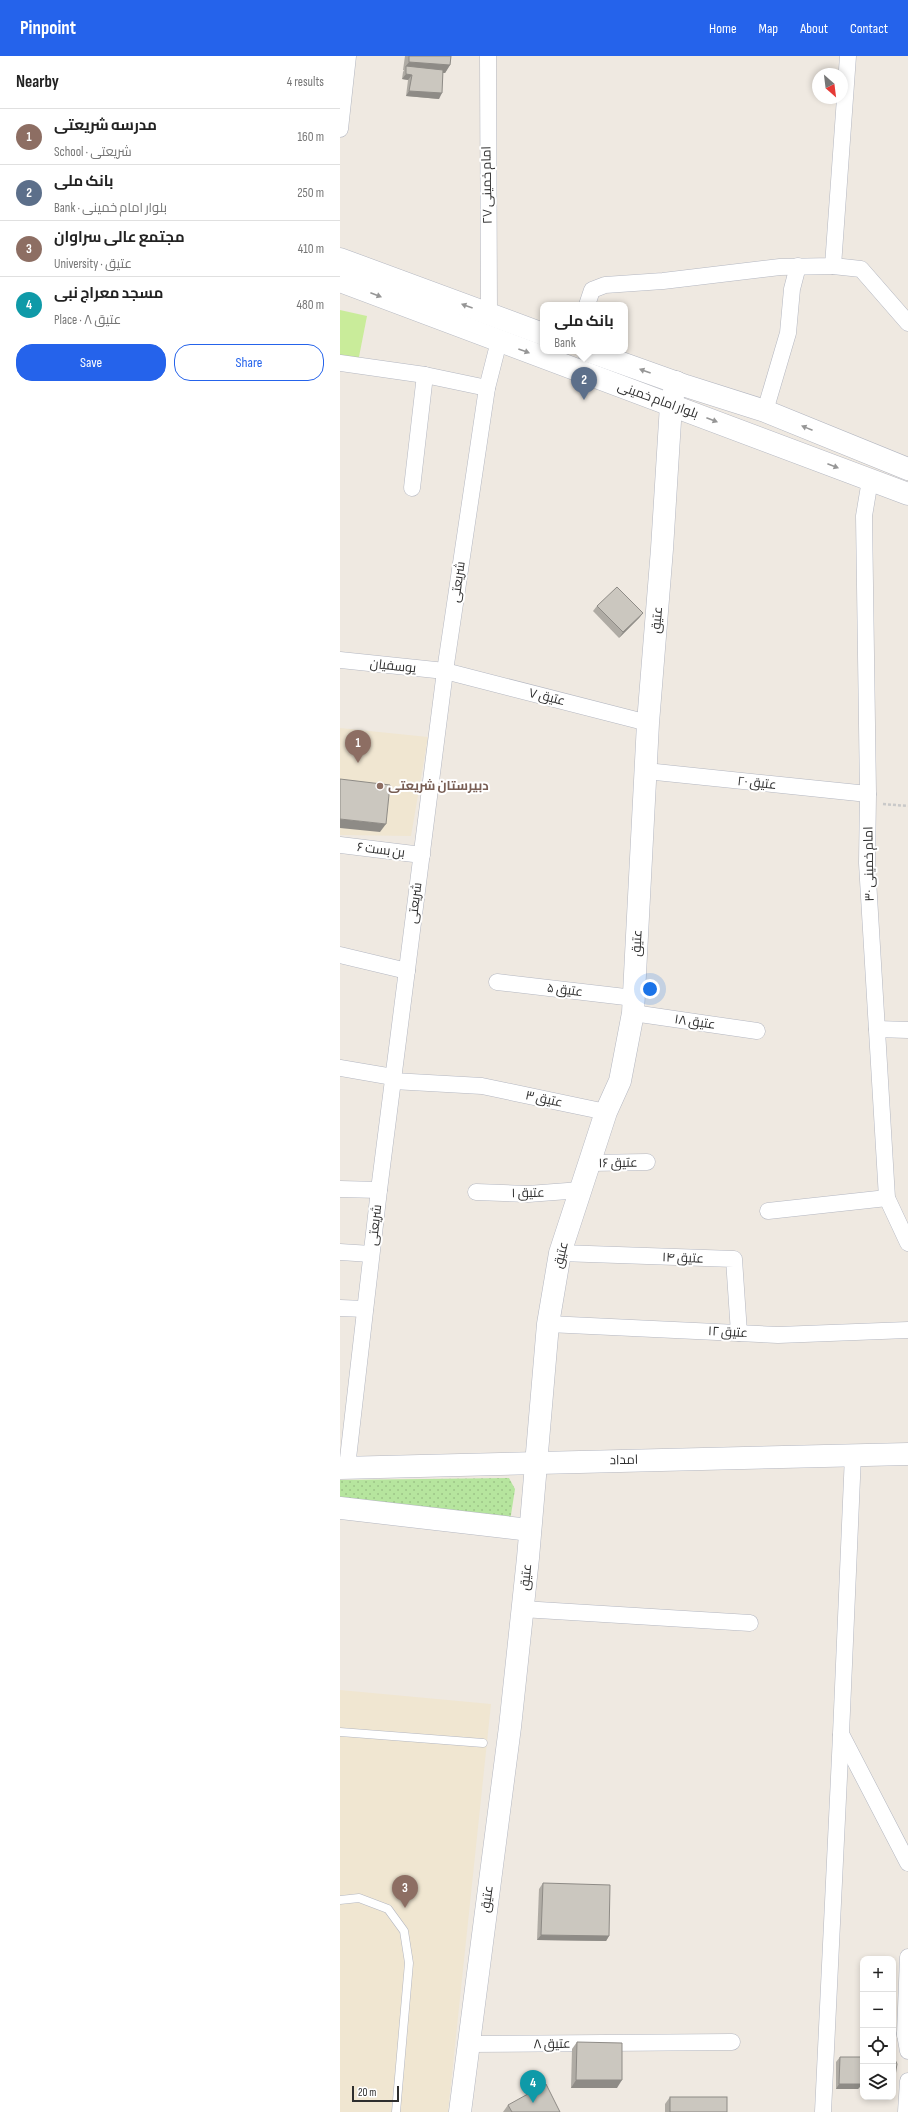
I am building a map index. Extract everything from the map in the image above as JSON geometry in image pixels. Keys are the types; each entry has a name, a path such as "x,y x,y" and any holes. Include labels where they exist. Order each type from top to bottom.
{"street":[{"path":"340,129 348,56"},
{"name":"امام خمینی ۲۷","path":"488,56 489,314"},
{"path":"833,266 848,56"},
{"path":"340,259 540,333"},
{"path":"765,411 788,333 792,289 798,266"},
{"path":"588,302 592,290 605,285 663,281 798,266 833,266 860,269 908,323"},
{"name":"بلوار امام خمینی","path":"340,281 908,494"},
{"name":"شریعتی","path":"344,1468 445,671 487,388 499,341"},
{"name":"بلوار امام خمینی","path":"597,354 765,411 908,469"},
{"path":"340,363 425,375 487,388"},
{"path":"412,488 425,375"},
{"name":"عتیق","path":"460,2112 467,2044 510,1727 530,1530 548,1324 560,1253 606,1112 620,1081 634,1006 648,723 662,549 671,405 676,382"},
{"name":"امام خمینی ۳۰","path":"870,480 864,516 868,798 867,863 877,1030 896,1207 908,1243"},
{"name":"یوسفیان","path":"340,660 445,671"},
{"name":"عتیق ۷","path":"445,671 648,723"},
{"name":"عتیق ۲۰","path":"646,771 868,798"},
{"name":"بن بست ۶","path":"340,845 422,855"},
{"path":"340,955 407,971"},
{"name":"عتیق ۵","path":"497,982 634,1006"},
{"name":"عتیق ۱۸","path":"634,1006 757,1031"},
{"path":"877,1030 908,1030"},
{"name":"عتیق ۳","path":"340,1068 393,1079 482,1086 606,1112"},
{"name":"عتیق ۱۶","path":"590,1163 647,1162"},
{"path":"340,1189 379,1190"},
{"name":"عتیق ۱","path":"476,1192 528,1194 581,1190"},
{"path":"768,1211 896,1207"},
{"path":"340,1252 372,1254"},
{"name":"عتیق ۱۴","path":"560,1253 734,1260 739,1333"},
{"path":"340,1308 365,1310"},
{"name":"عتیق ۱۲","path":"548,1324 778,1334 908,1330"},
{"name":"امداد","path":"344,1468 535,1462 908,1454"},
{"path":"823,2112 853,1455"},
{"path":"340,1508 530,1530"},
{"path":"522,1609 750,1623"},
{"path":"841,1734 908,1863"},
{"path":"908,1957 906,2034 908,2051"},
{"name":"عتیق ۸","path":"467,2044 732,2042"},
{"path":"906,2112 908,2081"}],"lane":[{"path":"340,1732 483,1743"},
{"path":"340,1900 359,1898 388,1909 404,1931 409,1963 396,2112"}],"path":[{"path":"868,798 908,806"}],"shaded area":[{"name":"دبیرستان شریعتی","path":"340,728 428,737 411,836 340,835"},
{"path":"340,1690 491,1704 448,2112 340,2112"}],"green space":[{"path":"340,310 367,316 358,362 340,358"},
{"path":"509,1478 515,1489 510,1521 340,1502 340,1480"}],"building":[{"path":"409,56 451,56 450,65 409,62"},
{"path":"406,66 443,70 442,93 409,91 412,75 406,74"},
{"path":"617,587 643,613 623,632 597,606"},
{"path":"340,779 390,785 386,824 340,819"},
{"path":"543,1883 610,1885 609,1936 541,1935"},
{"path":"577,2042 622,2043 622,2080 576,2080"},
{"path":"840,2057 860,2057 860,2084 839,2084"},
{"path":"546,2084 560,2112 512,2112 508,2105"},
{"path":"670,2097 727,2097 727,2112 670,2112"}],"place":[{"name":"بانک ملی","path":"584,400"},
{"name":"مدرسه شریعتی","path":"358,763"},
{"name":"دبیرستان شریعتی","path":"380,786"},
{"name":"مجتمع عالی سراوان","path":"405,1908"},
{"name":"مسجد معراج نبی","path":"533,2103"}]}
